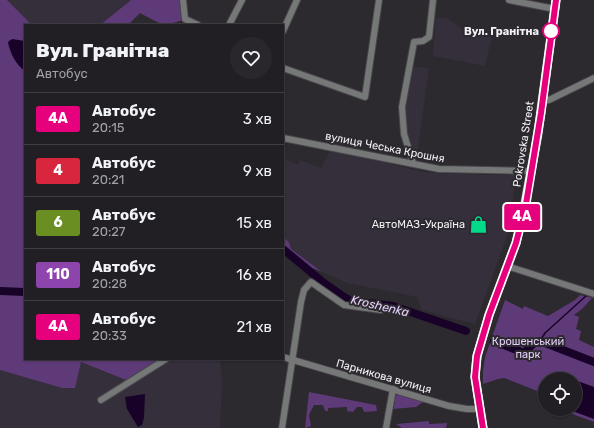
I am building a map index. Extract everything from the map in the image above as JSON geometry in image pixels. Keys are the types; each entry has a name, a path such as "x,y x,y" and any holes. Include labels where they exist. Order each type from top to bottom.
{"highway":[{"name":"Pokrovska Street","path":"483,428 475,377 477,356 489,315 520,228 532,171 555,5"}],"street":[{"path":"184,0 185,19 196,24"},
{"path":"230,24 242,0"},
{"path":"284,29 297,0"},
{"path":"284,68 365,97 379,0"},
{"path":"413,163 404,134 402,107 414,42 423,41 429,37 433,0"},
{"path":"509,0 555,5"},
{"path":"542,101 549,100 594,78"},
{"name":"вулиця Чеська Крошня","path":"284,138 439,169 532,171"},
{"path":"507,266 594,294"},
{"path":"282,428 304,290 308,284 312,282 344,305 381,310"},
{"name":"Парникова вулиця","path":"284,357 449,406 479,409"},
{"path":"101,400 164,360"},
{"path":"386,428 393,389"}],"shaded area":[{"path":"7,0 131,0 101,24 31,24"},
{"path":"436,18 447,18 465,31 492,37 485,66 433,56"},
{"path":"12,39 24,41 24,70 16,62 8,42"},
{"path":"409,66 429,68 416,164 402,123"},
{"path":"330,151 341,152 423,172 515,175 512,207 516,209 514,217 475,324 421,310 418,297 347,283 322,272 291,249 289,242 284,238 284,158 298,165 300,160 321,168"},
{"path":"164,360 220,360 222,385 220,428 0,428 0,370 62,388 74,388 81,362 131,382"},
{"path":"582,383 594,387 594,419 582,415"},
{"path":"145,394 144,418 142,425 138,427 127,409 125,397"}],"green space":[{"path":"0,0 7,0 31,24 24,24 24,360 164,360 131,382 81,362 75,388 62,388 0,370"},
{"path":"131,0 183,0 185,19 177,22 162,24 140,13 129,24 101,24"},
{"path":"284,238 289,242 291,249 322,272 303,264 284,250"},
{"name":"Крошенський парк","path":"580,295 592,298 574,315 579,317 576,329 581,331 579,340 594,347 594,422 578,416 582,416 582,372 538,372 538,391 504,378 483,384 485,357 505,300 523,309 524,306 548,316 575,300"},
{"path":"309,392 376,405 377,411 364,412 362,407 357,407 353,412 347,411 347,407 328,408 328,411 325,411 323,405 314,405 309,415 311,426 305,428"},
{"path":"397,394 423,402 416,407 393,409 395,402 393,402"},
{"path":"429,421 429,424 447,423 446,428 402,428 396,424"}],"waterway":[{"name":"Kroshenka","path":"284,250 324,283 351,301 393,306 466,331"},
{"name":"Kroshenka","path":"0,291 24,292"},
{"path":"540,341 545,333 587,295"},
{"name":"Kroshenka","path":"494,341 524,353 533,344 540,341 594,362"}],"bus line":[{"name":"4А","path":"483,428 476,390 475,367 481,340 516,243 526,204 541,113 556,0"}],"place":[{"name":"Вул. Гранітна","path":"551,31"},
{"name":"АвтоМАЗ-Україна","path":"478,224"}]}
